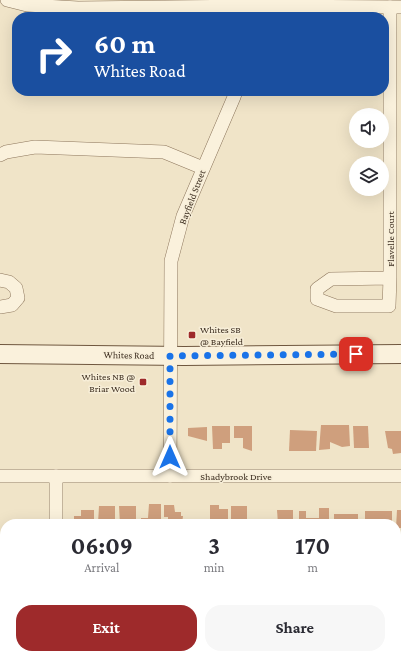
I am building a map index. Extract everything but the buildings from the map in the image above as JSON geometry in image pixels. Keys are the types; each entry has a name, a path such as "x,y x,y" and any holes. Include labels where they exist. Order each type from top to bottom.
{"main road":[{"name":"Whites Road","path":"0,354 170,356 401,354"}],"street":[{"path":"7,0 27,5 78,8 241,12 256,6 396,7"},
{"name":"Flavelle Court","path":"390,278 331,279 317,289 317,299 336,306 389,306 390,278 396,7"},
{"name":"Bayfield Street","path":"170,476 172,261 183,216 234,96"},
{"path":"0,155 6,152 35,146 164,152 203,168"},
{"path":"0,280 9,282 16,288 18,298 12,305 0,306"},
{"name":"Shadybrook Drive","path":"0,476 401,476"},
{"path":"56,476 56,519"}],"place":[{"name":"Whites SB @ Bayfield","path":"192,335"},
{"name":"Whites NB @ Briar Wood","path":"143,382"}],"route":[{"path":"170,457 170,356 356,354"}]}
